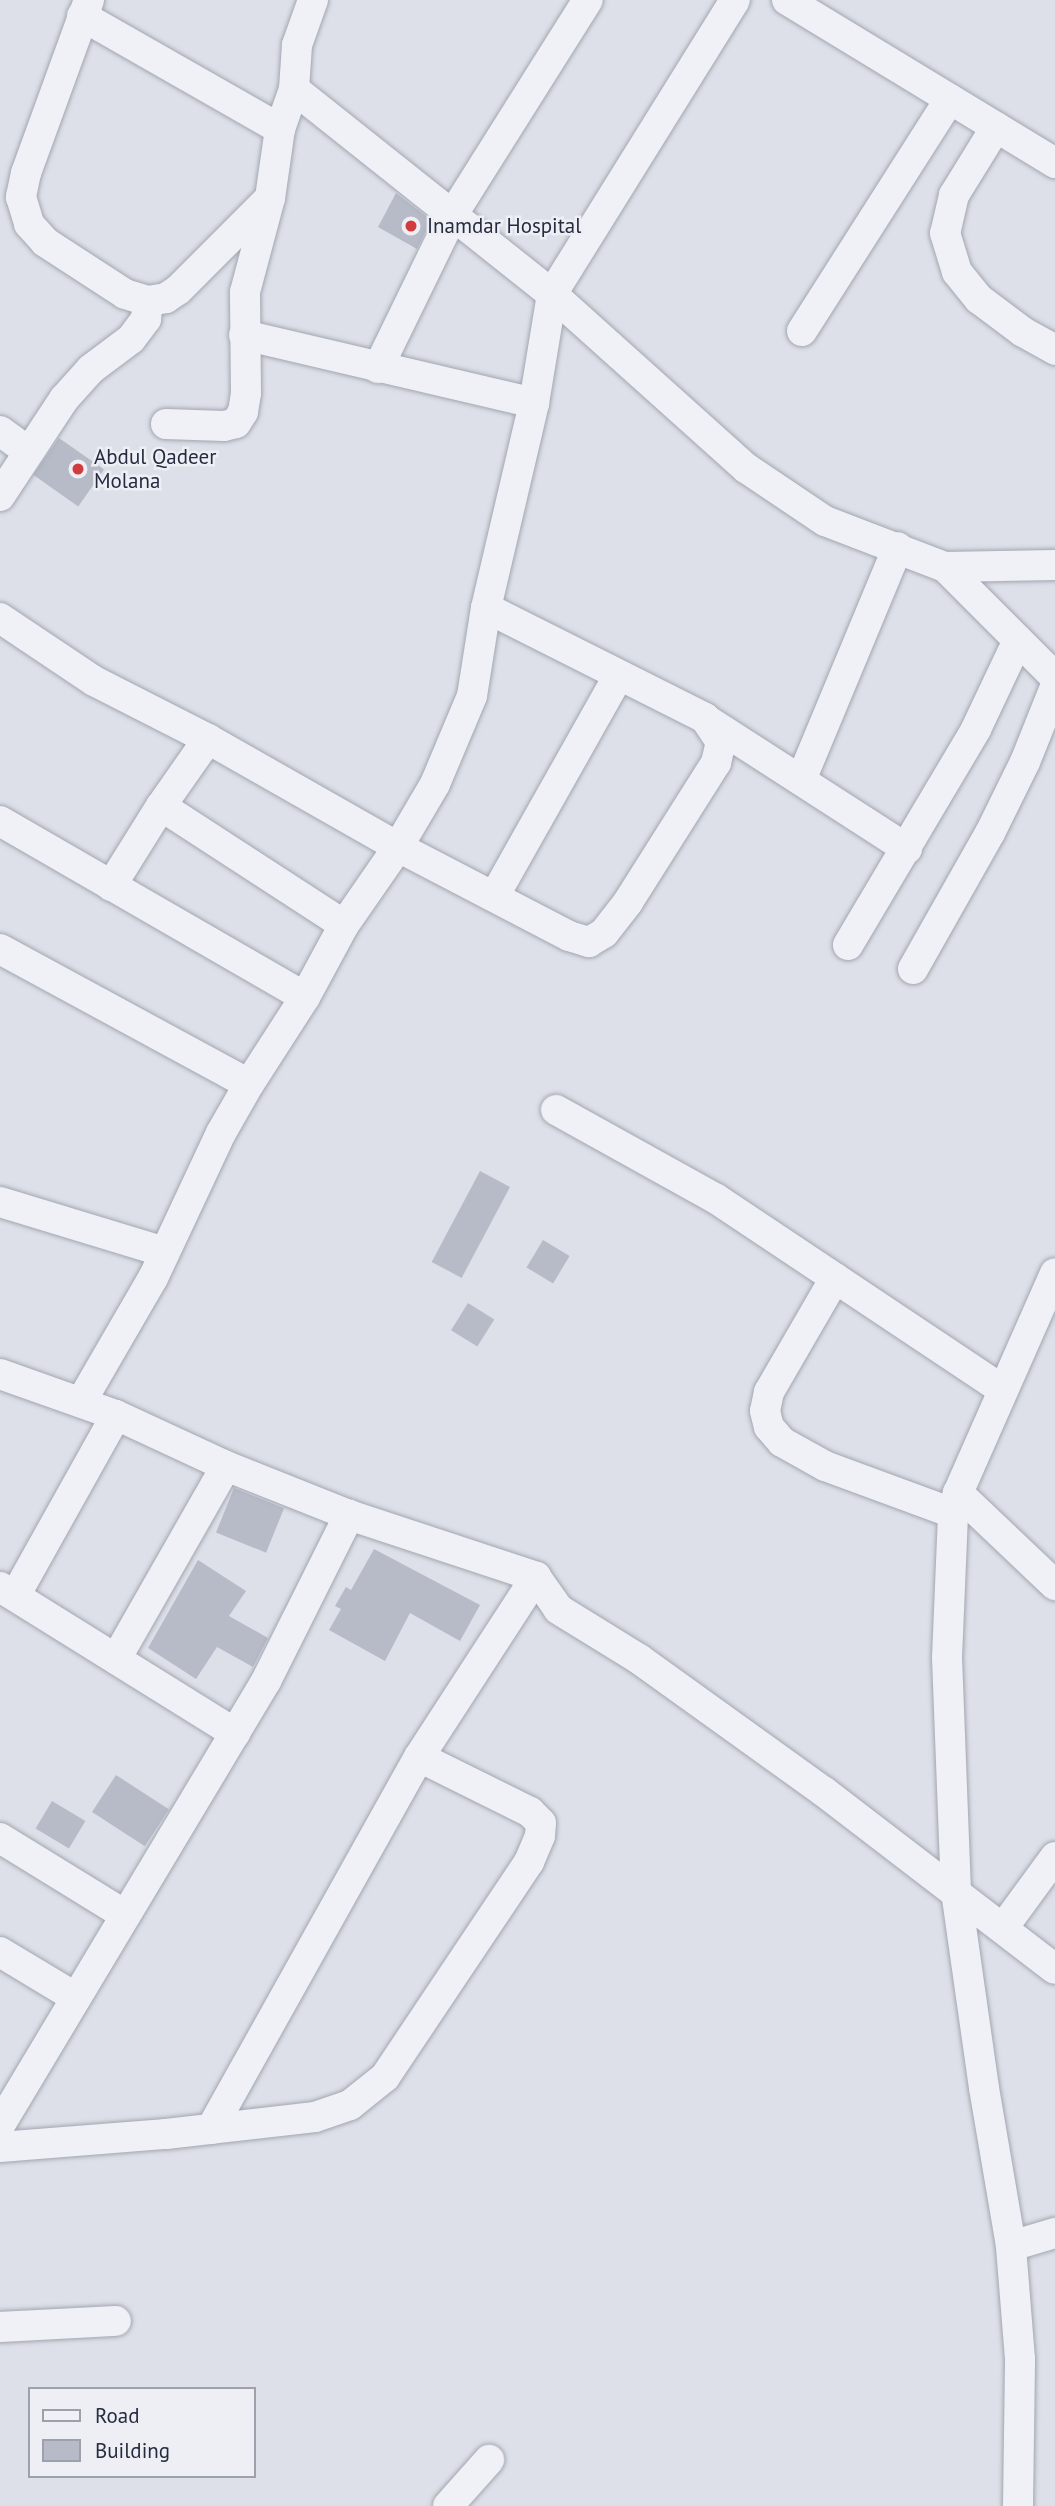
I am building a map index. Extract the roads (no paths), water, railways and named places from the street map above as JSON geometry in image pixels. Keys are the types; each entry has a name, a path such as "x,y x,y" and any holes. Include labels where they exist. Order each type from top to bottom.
{"street":[{"path":"166,424 224,426 236,423 243,412 246,393 245,292 270,198 280,129 294,89 297,45 313,0"},
{"path":"378,368 453,215 588,0"},
{"path":"81,1402 165,1252 221,1133 249,1083 305,997 344,925 398,847 435,784 472,696 486,608 534,403 552,294 735,0"},
{"path":"787,0 1054,160"},
{"path":"270,198 178,290 166,298 148,301 125,294 45,242 29,224 21,197 26,173 86,8 280,129"},
{"path":"294,89 552,294 755,475 825,521 945,567 1055,677"},
{"path":"802,331 950,99"},
{"path":"996,127 954,195 944,233 957,272 979,299 1024,332 1055,350"},
{"path":"0,496 64,399 91,369 131,339 146,319 148,301"},
{"path":"244,335 534,403"},
{"path":"0,431 28,451"},
{"path":"802,780 898,547"},
{"path":"945,567 1055,565"},
{"path":"486,608 705,719 907,849"},
{"path":"0,618 94,681 208,739 398,847 495,894 569,936 589,942 604,933 628,902 716,763 722,742 705,719"},
{"path":"848,945 976,729 1018,640"},
{"path":"495,894 618,677"},
{"path":"913,969 990,833 1025,762 1055,687"},
{"path":"111,886 161,806 208,739"},
{"path":"161,806 344,925"},
{"path":"0,821 305,997"},
{"path":"0,948 249,1083"},
{"path":"556,1110 715,1198 1002,1389"},
{"path":"0,1202 165,1252"},
{"path":"835,1278 769,1392 765,1411 769,1427 782,1442 825,1466 955,1503 1055,1585"},
{"path":"1018,2506 1020,2359 1011,2246 984,2088 956,1892 947,1658 955,1503 1002,1389 1053,1287"},
{"path":"0,1374 116,1415 226,1466 349,1516 536,1577 558,1609 639,1659 823,1791 1055,1969"},
{"path":"116,1415 7,1591 235,1733"},
{"path":"116,1659 226,1466"},
{"path":"0,2125 266,1681 349,1516"},
{"path":"211,2129 418,1757 536,1577"},
{"path":"0,2147 315,2117 350,2105 385,2077 529,1862 540,1836 541,1823 530,1812 418,1757"},
{"path":"0,1838 125,1915"},
{"path":"1003,1928 1055,1857"},
{"path":"0,1952 75,1997"},
{"path":"1011,2246 1055,2232"},
{"path":"0,2327 116,2321"},
{"path":"448,2506 489,2460"}],"place":[{"name":"Inamdar Hospital","path":"411,226"},
{"name":"Abdul Qadeer Molana","path":"78,469"}]}
